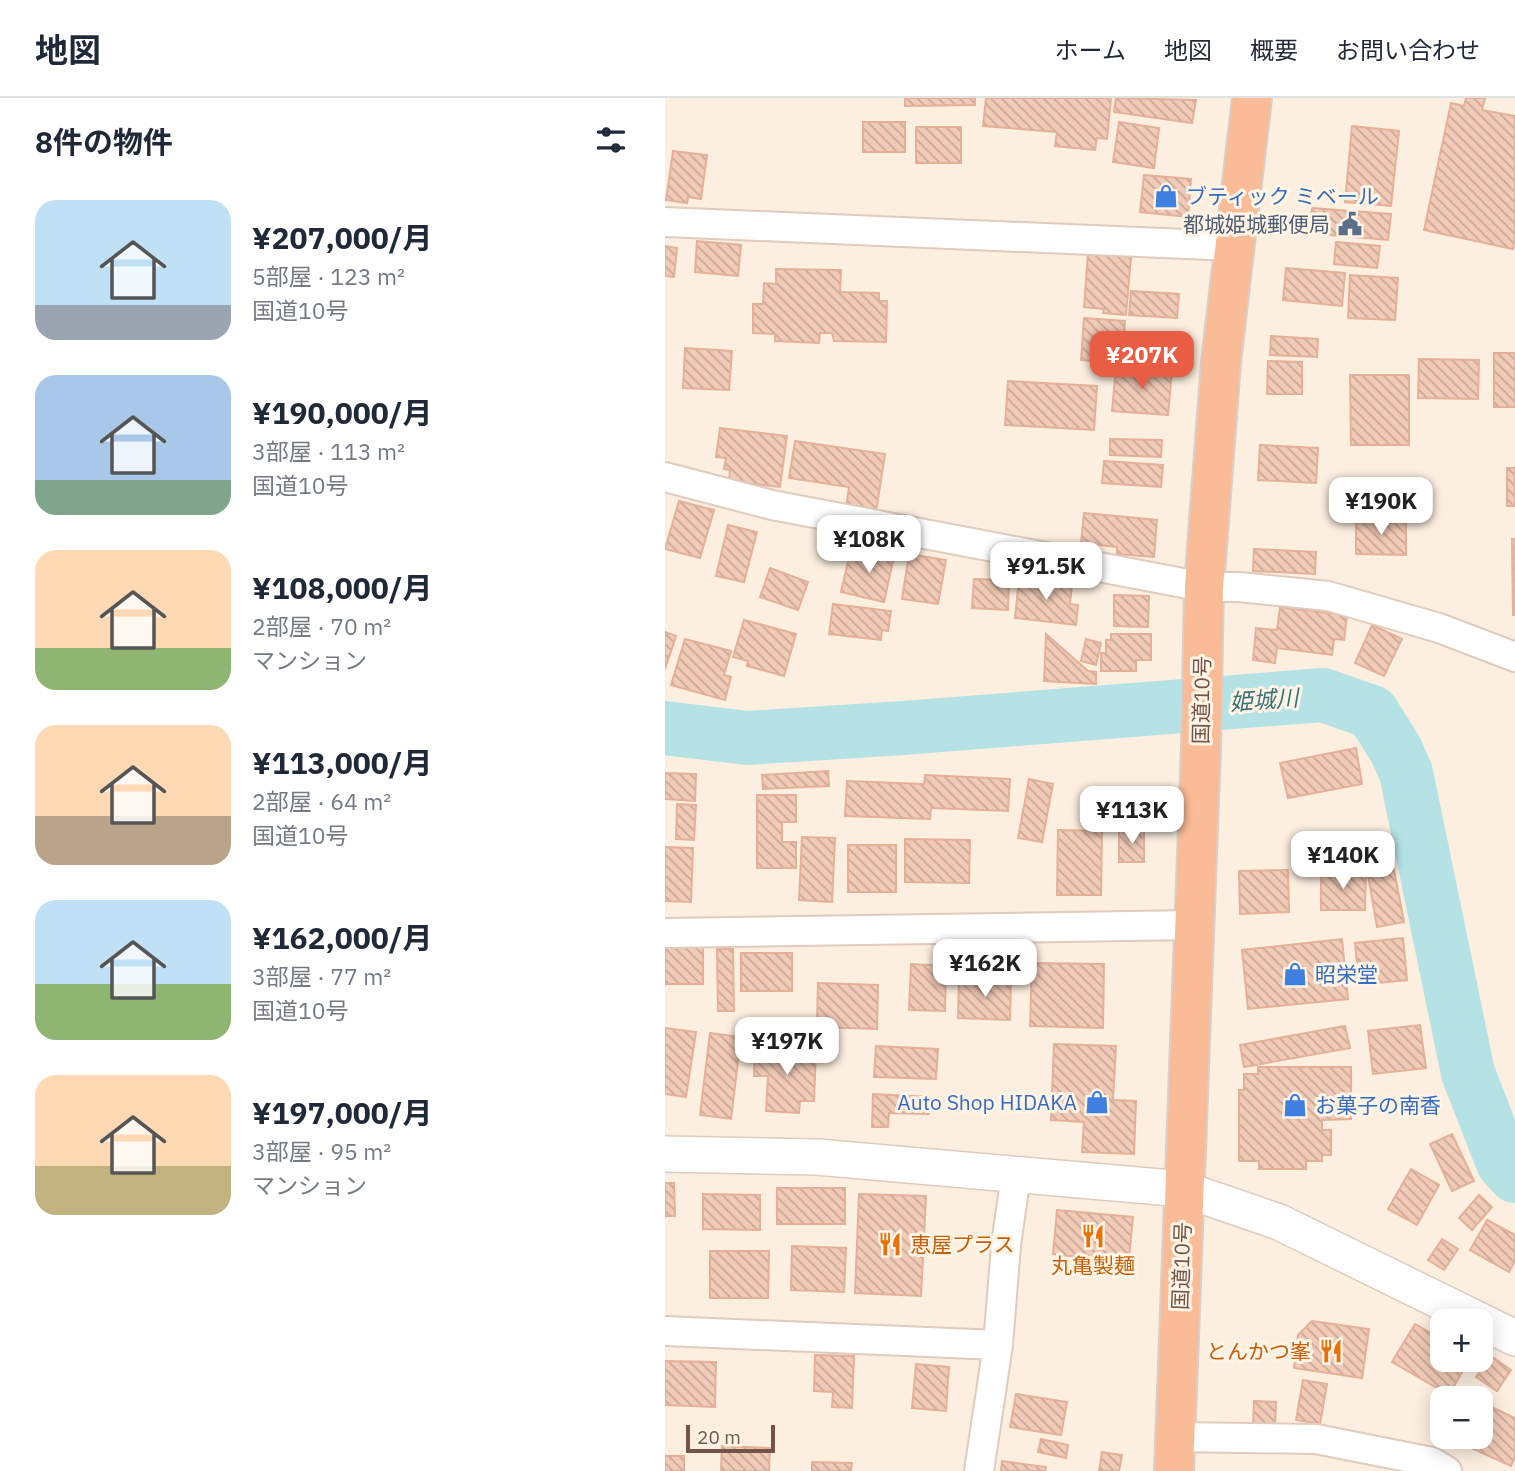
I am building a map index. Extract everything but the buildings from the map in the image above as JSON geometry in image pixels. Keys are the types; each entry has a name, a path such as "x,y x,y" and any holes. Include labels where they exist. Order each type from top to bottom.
{"highway":[{"name":"国道10号","path":"1175,1454 1201,747 1203,587 1221,362 1252,98"}],"street":[{"path":"665,222 1234,246"},
{"path":"665,477 772,505 1203,587 1239,587 1328,596 1439,628 1515,656"},
{"path":"665,933 1193,925"},
{"path":"665,1154 817,1157 1184,1189 1279,1222 1515,1338"},
{"path":"979,1471 998,1345 1006,1245 1016,1175"},
{"path":"665,1331 998,1345"},
{"path":"1175,1454 1316,1439 1432,1462 1447,1471"}],"waterway":[{"name":"姫城川","path":"665,728 747,738 1323,695 1372,712 1396,750 1406,773 1468,1073 1503,1163 1515,1176"}],"place":[{"name":"ブティック ミベール","path":"1166,196"},
{"name":"都城姫城郵便局","path":"1350,224"},
{"name":"昭栄堂","path":"1295,974"},
{"name":"Auto Shop HIDAKA","path":"1097,1102"},
{"name":"お菓子の南香","path":"1295,1105"},
{"name":"丸亀製麺","path":"1093,1236"},
{"name":"恵屋プラス","path":"890,1244"},
{"name":"とんかつ峯","path":"1331,1351"}]}
